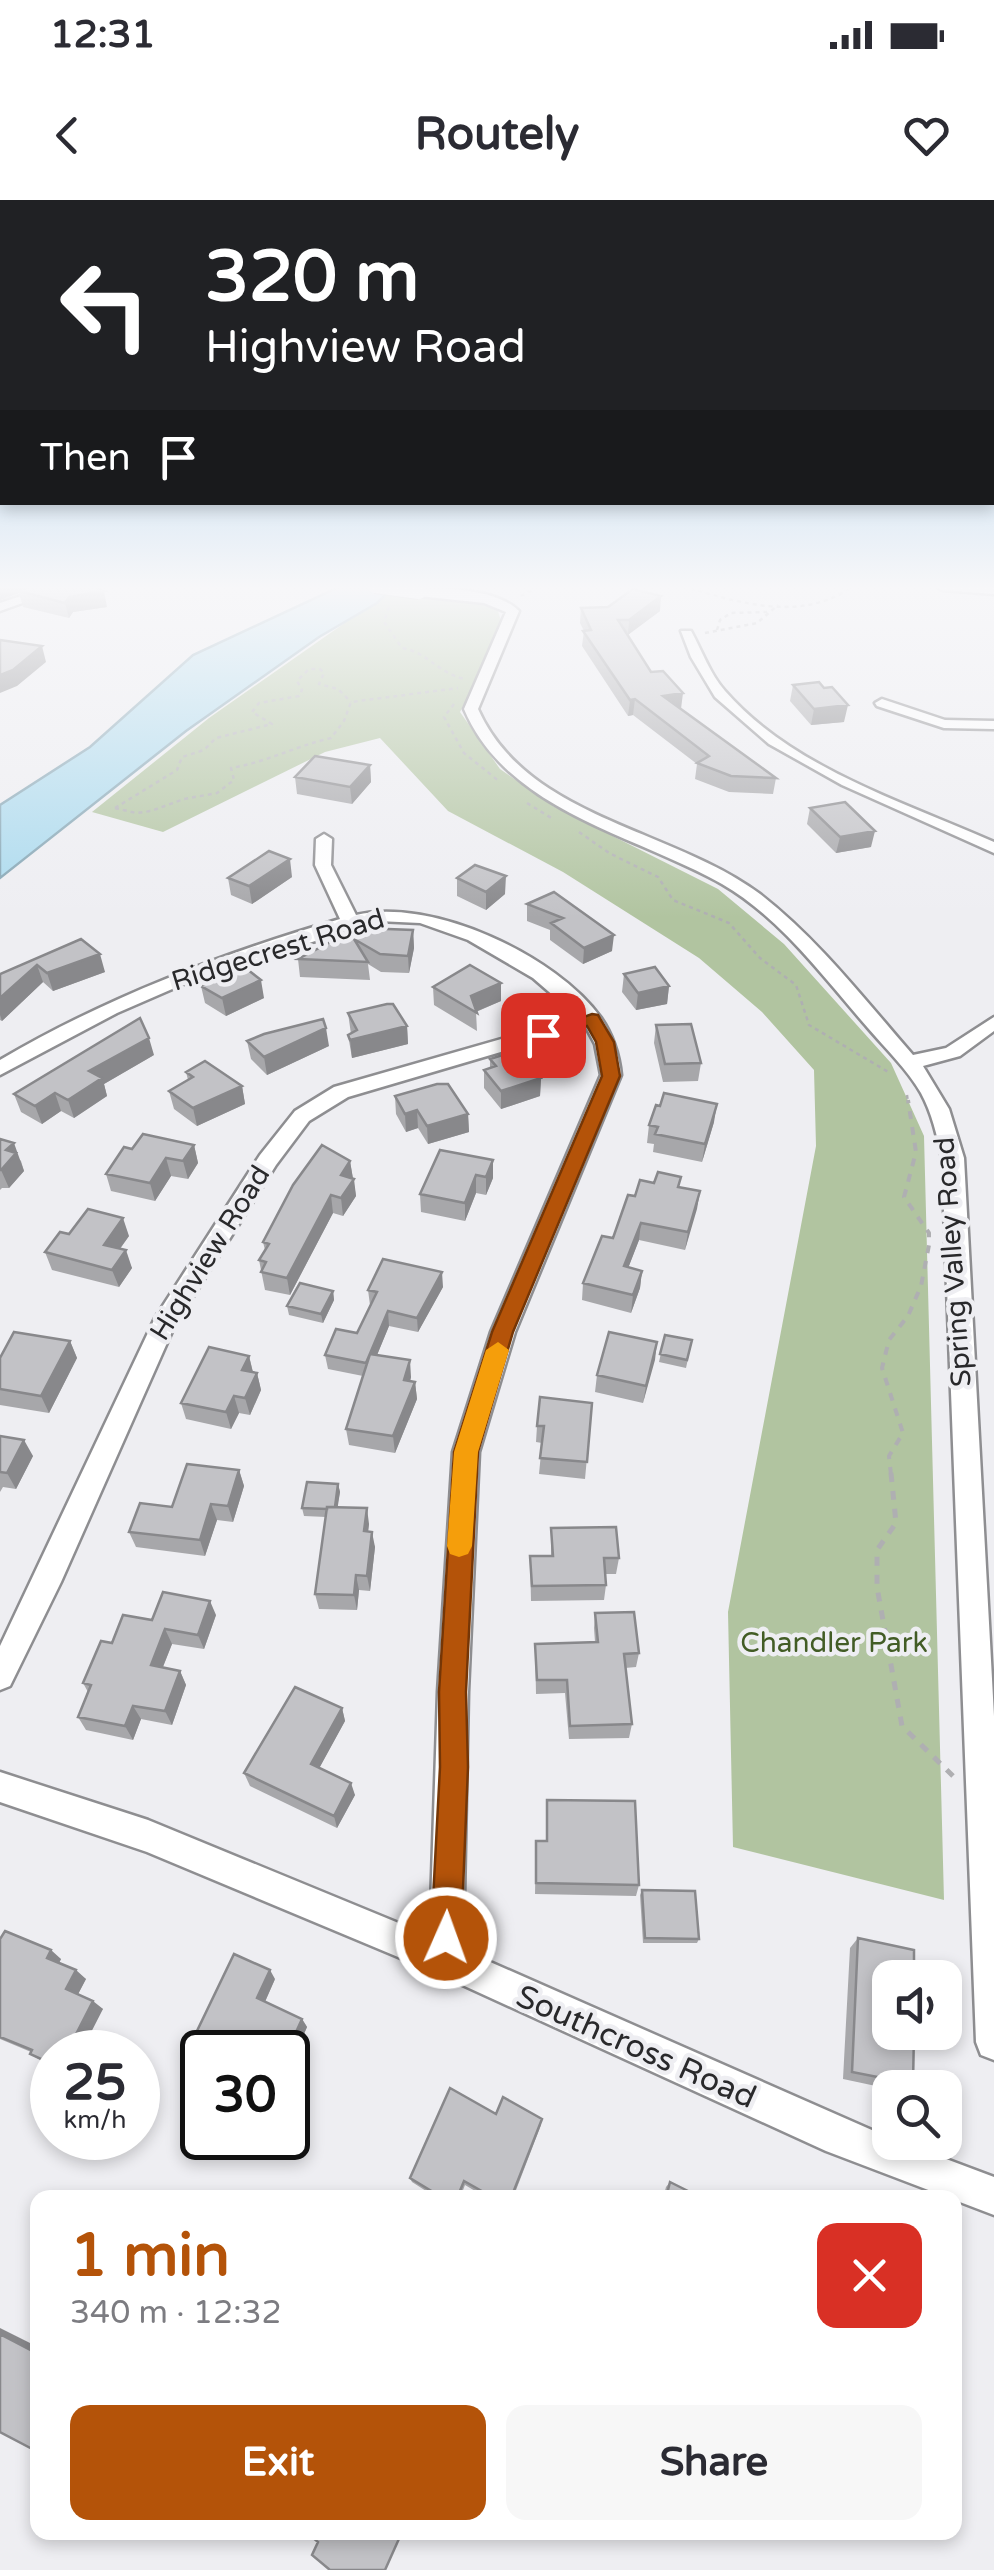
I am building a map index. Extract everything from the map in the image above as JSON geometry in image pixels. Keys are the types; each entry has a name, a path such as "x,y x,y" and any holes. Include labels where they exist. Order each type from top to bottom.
{"street":[{"name":"Spring Valley Road","path":"476,697 473,719 520,774 564,804 712,872 752,896 819,961 941,1114 953,1158 994,2042"},
{"path":"723,697 765,735 817,765 994,848"},
{"path":"882,702 944,724 994,724"},
{"path":"324,839 323,865 351,923"},
{"name":"Ridgecrest Road","path":"0,1069 119,1002 161,984 351,923 392,914 440,924 531,968 592,1019 605,1042 611,1076 502,1332 466,1452 454,1673 446,1960"},
{"name":"Highview Road","path":"0,1676 47,1582 163,1324 268,1160 302,1116 340,1092 452,1063 592,1019"},
{"path":"905,1070 958,1050 977,1031 994,1023"},
{"name":"Southcross Road","path":"0,1787 148,1836 446,1960 839,2138 994,2196"}],"path":[{"path":"252,712 259,703 296,697"},
{"path":"346,697 351,702"},
{"path":"351,702 392,697"},
{"path":"243,711 272,724 216,738 204,750 182,757 177,770 115,808 144,814 184,799 210,798 234,780 232,768 268,762 298,746 331,738 344,722 351,702"},
{"path":"463,750 489,776 508,786"},
{"path":"520,797 538,813 556,820"},
{"path":"574,828 598,846 658,877 674,900 729,923 760,958 796,985 809,1026 870,1064 905,1070"},
{"path":"906,1089 916,1152 904,1197 928,1233 930,1245 922,1286 908,1316 889,1340 882,1368 904,1432 889,1456 896,1523 877,1550 877,1587 902,1726 983,1802"}],"green space":[{"name":"Chandler Park","path":"240,697 468,697 460,712 500,769 553,806 718,889 784,944 891,1063 924,1136 944,1900 733,1847 728,1612 816,1146 814,1070 762,1012 699,958 563,872 448,811 380,738 325,752 163,832 92,812"}],"water":[{"path":"146,697 235,697 0,878 0,805 90,747"}],"building":[{"path":"628,697 664,697 776,778 731,776 697,763 709,756 635,699"},
{"path":"803,697 841,697 848,705 814,709"},
{"path":"315,756 370,765 350,787 295,777"},
{"path":"845,802 875,831 840,837 810,808"},
{"path":"269,851 290,859 249,886 228,878"},
{"path":"475,865 506,876 486,892 457,878"},
{"path":"554,892 614,935 584,948 551,923 563,918 527,904"},
{"path":"334,927 413,930 408,956 380,954 354,939 368,962 298,959 346,934"},
{"path":"81,939 100,954 47,973 37,965 0,998 0,974"},
{"path":"470,965 501,983 471,996 477,1013 433,987"},
{"path":"243,966 261,980 222,998 201,986"},
{"path":"655,967 669,986 638,993 624,974"},
{"path":"393,1004 407,1026 350,1040 348,1035 357,1030 348,1013"},
{"path":"140,1018 149,1038 89,1071 102,1078 68,1100 55,1093 35,1106 14,1094"},
{"path":"323,1019 326,1028 264,1057 247,1041 264,1034"},
{"path":"691,1024 701,1063 665,1064 656,1025"},
{"path":"518,1050 541,1078 501,1091 484,1070 496,1066 490,1059"},
{"path":"205,1061 242,1086 193,1108 169,1091 193,1077 186,1072"},
{"path":"448,1084 468,1114 427,1126 417,1110 405,1114 395,1096"},
{"path":"664,1093 717,1104 705,1144 655,1134 658,1127 649,1125"},
{"path":"143,1134 194,1145 183,1161 166,1158 150,1183 106,1174 124,1147 132,1149"},
{"path":"0,1139 14,1143 6,1150 16,1153 1,1170 0,1170"},
{"path":"322,1145 350,1161 341,1175 354,1179 341,1198 331,1195 287,1278 261,1272 266,1262 259,1260 269,1244 263,1242 293,1185"},
{"path":"440,1150 493,1160 486,1177 476,1175 465,1203 420,1194"},
{"path":"658,1172 681,1177 678,1187 700,1191 688,1232 641,1223 624,1266 642,1271 633,1295 583,1283 602,1236 613,1238 628,1195 635,1196 640,1180 654,1183"},
{"path":"88,1209 123,1218 104,1245 126,1250 112,1270 45,1252 60,1232 69,1234"},
{"path":"383,1259 442,1272 417,1318 388,1311 366,1363 325,1355 336,1329 357,1333 377,1292 368,1290"},
{"path":"300,1283 333,1291 321,1314 287,1306"},
{"path":"14,1332 70,1341 41,1396 0,1389 0,1358"},
{"path":"609,1332 657,1342 646,1386 597,1375"},
{"path":"665,1335 692,1340 687,1360 660,1354"},
{"path":"209,1347 249,1356 242,1370 257,1373 245,1398 234,1396 226,1412 181,1403"},
{"path":"370,1354 410,1360 404,1380 415,1382 393,1436 346,1429"},
{"path":"540,1397 592,1403 587,1462 540,1458 544,1426 537,1426"},
{"path":"0,1436 24,1440 7,1473 0,1472"},
{"path":"187,1464 239,1470 228,1506 211,1504 200,1540 129,1532 140,1503 172,1507"},
{"path":"307,1482 338,1484 335,1507 302,1508"},
{"path":"327,1507 367,1508 364,1531 372,1532 367,1576 356,1575 354,1595 315,1594"},
{"path":"616,1527 619,1558 604,1558 606,1585 532,1586 530,1556 553,1556 551,1528"},
{"path":"163,1592 210,1601 198,1635 165,1629 151,1665 180,1671 165,1711 133,1706 125,1726 78,1717 91,1685 83,1683 101,1641 112,1643 123,1615 152,1620"},
{"path":"634,1612 639,1653 624,1654 632,1724 570,1726 567,1680 537,1680 535,1644 598,1642 595,1613"},
{"path":"295,1687 342,1708 311,1764 351,1783 334,1816 244,1773"},
{"path":"547,1800 635,1801 639,1885 536,1883 536,1841 547,1841"},
{"path":"642,1890 695,1891 699,1939 645,1938"},
{"path":"5,1931 51,1950 47,1958 76,1970 66,1989 93,2001 78,2030 30,2030 30,2049 0,2037 0,1939"},
{"path":"858,1938 914,1950 914,1960 872,1960 872,2050 914,2050 913,2070 872,2070 872,2076 852,2072"},
{"path":"234,1954 270,1970 257,1998 302,2019 297,2030 197,2030"},
{"path":"450,2088 496,2114 503,2097 542,2119 514,2190 480,2190 464,2181 460,2190 430,2190 410,2178"},
{"path":"670,2182 686,2190 668,2190"},
{"path":"0,2334 30,2350 30,2448 0,2432"},
{"path":"316,2540 398,2540 385,2570 330,2570 312,2555"}],"slow traffic":[{"path":"459,1546 466,1452 498,1350"}],"route":[{"path":"446,1938 458,1558 466,1452 502,1332 611,1076 611,1059 592,1019 543,1035"}]}
